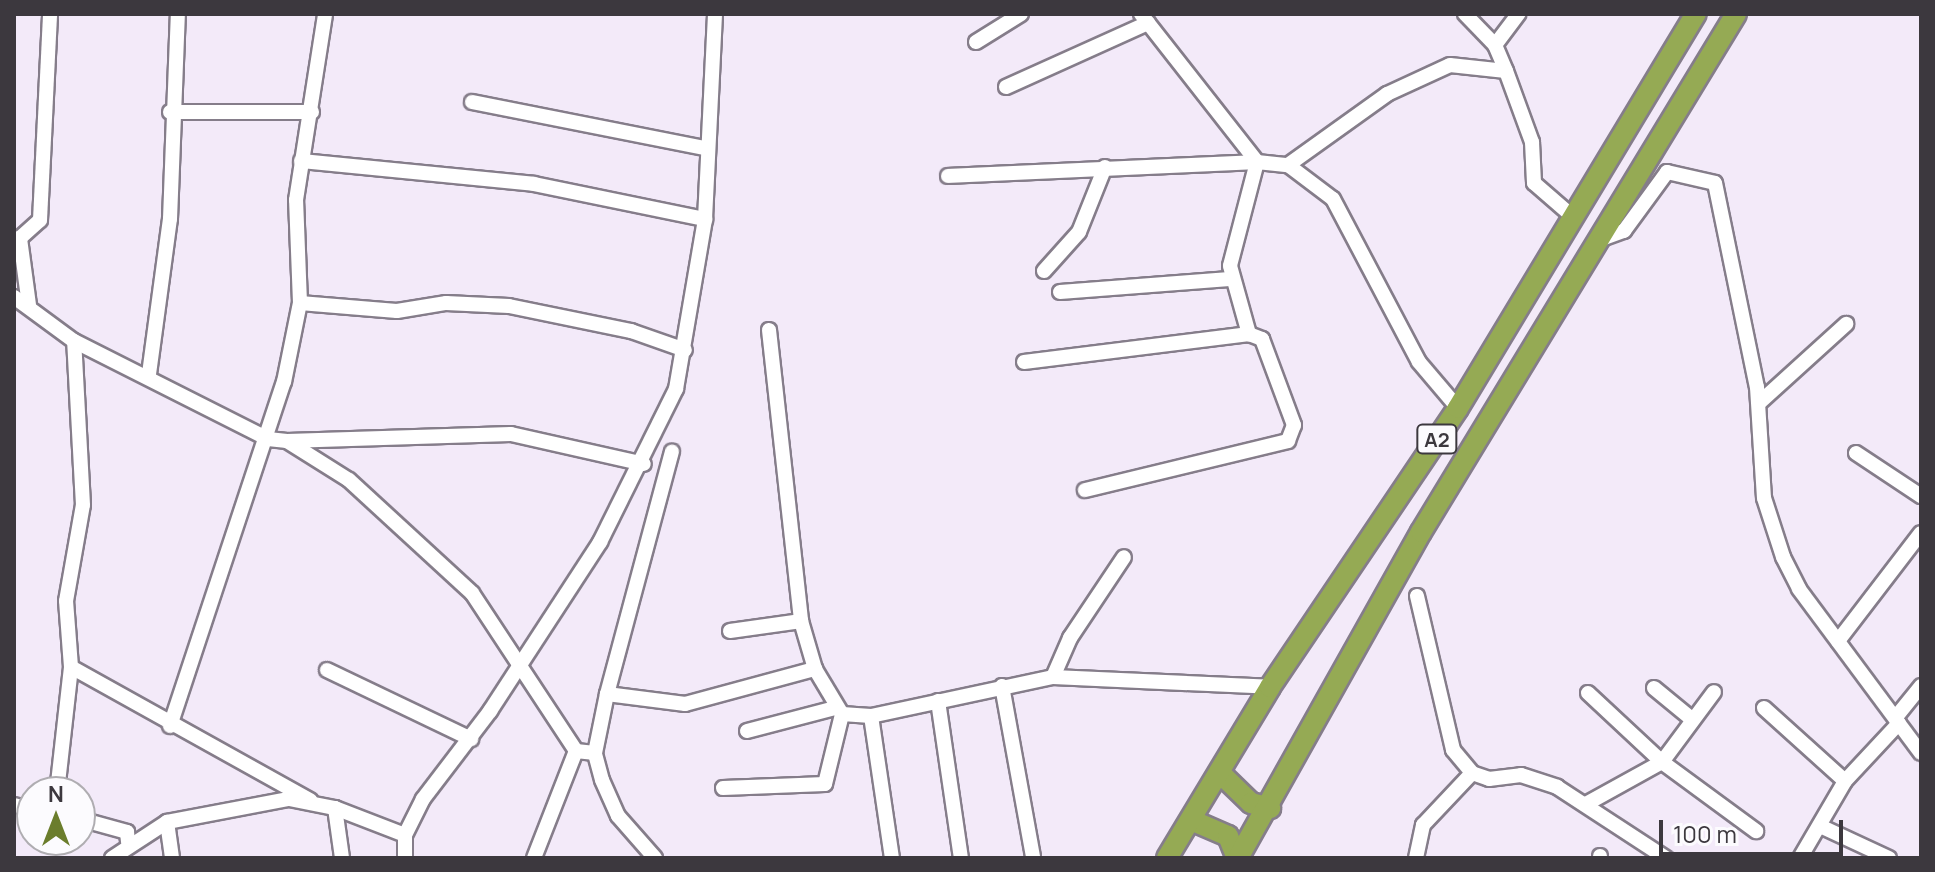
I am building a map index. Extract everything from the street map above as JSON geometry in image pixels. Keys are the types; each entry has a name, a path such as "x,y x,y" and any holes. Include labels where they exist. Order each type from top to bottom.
{"highway":[{"name":"A2","path":"1167,858 1270,687 1458,408 1696,14"},
{"name":"A2","path":"1238,858 1270,808 1421,532 1736,14"},
{"path":"1220,773 1251,803 1270,808"},
{"path":"1191,820 1228,836 1238,858"}],"street":[{"path":"29,305 20,238 40,220 50,14"},
{"path":"149,374 170,219 170,112 178,14"},
{"path":"170,726 207,600 268,439 300,303 296,200 325,14"},
{"path":"405,858 405,835 423,799 471,739 518,668 644,464 685,350 705,219 705,148 715,14"},
{"path":"976,42 1021,14"},
{"path":"1465,14 1495,45 1506,71 1532,142 1534,183 1572,216"},
{"path":"1495,45 1518,14"},
{"path":"1006,87 1144,18 1257,162"},
{"path":"1288,165 1387,94 1450,65 1506,71"},
{"path":"472,102 705,148"},
{"path":"170,112 312,112"},
{"path":"301,161 534,184 705,219"},
{"path":"1249,334 1230,279 1257,162"},
{"path":"948,176 1257,162 1288,165 1333,199 1419,362 1458,408"},
{"path":"1044,271 1079,232 1105,167"},
{"path":"1596,241 1624,231 1667,172 1715,183 1759,403 1768,514 1799,589 1921,753"},
{"path":"1060,292 1230,279"},
{"path":"14,297 29,305 74,341 149,374 268,439 511,434 644,464"},
{"path":"300,303 397,311 446,303 509,306 631,331 685,350"},
{"path":"1759,403 1846,324"},
{"path":"723,788 825,784 838,711 815,669 801,621 769,330"},
{"path":"1024,362 1249,334 1262,339 1294,425 1288,441 1085,490"},
{"path":"59,776 71,667 66,601 83,505 74,341"},
{"path":"287,441 349,480 472,593 518,668 576,751 595,753"},
{"path":"655,858 618,816 595,753 607,694 672,452"},
{"path":"1856,453 1921,496"},
{"path":"1838,641 1921,533"},
{"path":"1053,677 1070,638 1124,557"},
{"path":"1417,596 1453,750 1472,773 1532,778 1586,804 1666,858"},
{"path":"730,631 801,621"},
{"path":"71,667 170,726 247,760 316,804"},
{"path":"607,694 685,704 815,669"},
{"path":"327,670 471,739"},
{"path":"747,731 838,711 871,716 1053,677 1270,687"},
{"path":"1002,686 1033,857"},
{"path":"1800,858 1845,781 1898,720 1921,686"},
{"path":"1654,688 1693,720"},
{"path":"1586,804 1607,787 1662,762 1714,692"},
{"path":"1588,693 1662,762 1756,831"},
{"path":"938,701 961,858"},
{"path":"1764,708 1845,781"},
{"path":"871,716 892,858"},
{"path":"534,858 576,751"},
{"path":"1416,858 1423,825 1472,773"},
{"path":"112,858 128,842 167,822 266,802 335,808 405,835"},
{"path":"335,808 342,858"},
{"path":"167,822 172,858"},
{"path":"96,823 127,832 128,842"},
{"path":"1820,826 1889,858"}]}
